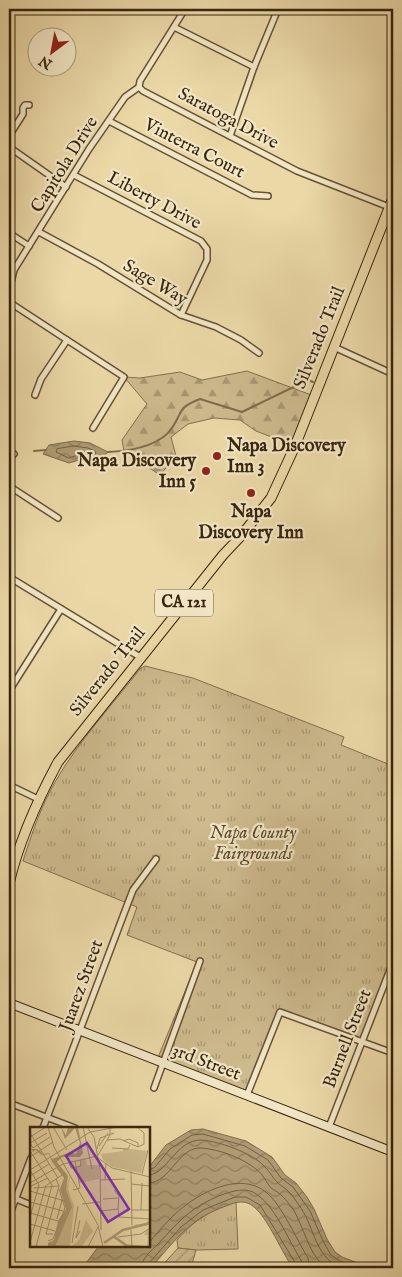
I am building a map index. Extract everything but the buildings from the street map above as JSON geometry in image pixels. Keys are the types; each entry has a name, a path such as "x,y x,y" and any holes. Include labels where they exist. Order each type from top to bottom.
{"main road":[{"name":"Silverado Trail","path":"9,884 21,840 38,799 58,762 140,657 271,498 289,459 393,198"}],"street":[{"path":"140,87 140,81 185,9"},
{"path":"230,136 254,67 278,9"},
{"path":"174,27 254,67"},
{"name":"Capitola Drive","path":"9,291 14,270 66,186 125,98 140,87"},
{"name":"Saratoga Drive","path":"140,87 143,91 297,171 389,207"},
{"path":"9,136 23,114 23,108 29,104"},
{"name":"Vinterra Court","path":"109,121 252,195 268,196"},
{"path":"9,147 66,186"},
{"name":"Liberty Drive","path":"74,174 201,241 207,249 207,260 181,315"},
{"name":"Sage Way","path":"39,232 98,264 181,315 216,327 241,340 259,353"},
{"path":"9,234 29,246"},
{"path":"9,302 124,377 93,428"},
{"path":"35,395 41,379 67,340"},
{"path":"334,347 393,374"},
{"path":"9,459 14,454"},
{"path":"9,486 58,518"},
{"path":"9,577 140,657"},
{"path":"9,691 60,609"},
{"path":"9,785 38,799"},
{"name":"Juarez Street","path":"43,1127 134,890 156,859"},
{"path":"154,1088 200,961"},
{"name":"Burnell Street","path":"329,1126 393,962"},
{"name":"3rd Street","path":"9,1003 393,1152"},
{"path":"247,1095 280,1012 393,1053"},
{"path":"9,1103 72,1127"},
{"path":"9,1216 30,1161"},
{"path":"9,1196 30,1205"}],"green space":[{"path":"247,371 314,396 295,446 256,431 240,420 214,418 188,424 171,437 176,456 160,475 124,451 122,440 147,404 124,377 140,378 180,372 202,380"},
{"name":"Napa County Fairgrounds","path":"145,666 193,678 344,737 341,745 393,766 393,962 361,1042 280,1012 247,1095 157,1060 197,962 127,935 137,907 23,861 41,811 64,767 96,724 141,668"},
{"path":"236,1202 238,1249 196,1250 178,1248 177,1240 197,1221 211,1212"},
{"path":"178,1248 196,1250 191,1268 160,1268"}],"water":[{"path":"74,441 90,443 108,452 100,461 79,460 69,463 43,454 49,445"},
{"path":"203,1129 246,1141 272,1157 285,1175 296,1183 307,1197 335,1252 342,1257 371,1268 293,1268 270,1227 259,1212 251,1204 240,1202 214,1211 193,1224 184,1231 151,1268 82,1268 98,1247 150,1247 150,1166 166,1145 191,1130"}],"waterway":[{"path":"108,452 143,447 159,440 172,428 184,407 200,399 242,412 308,380 313,382"},
{"path":"34,451 46,450"}],"place":[{"name":"Napa Discovery Inn 3","path":"217,456"},
{"name":"Napa Discovery Inn 5","path":"206,471"},
{"name":"Napa Discovery Inn","path":"251,493"}]}
